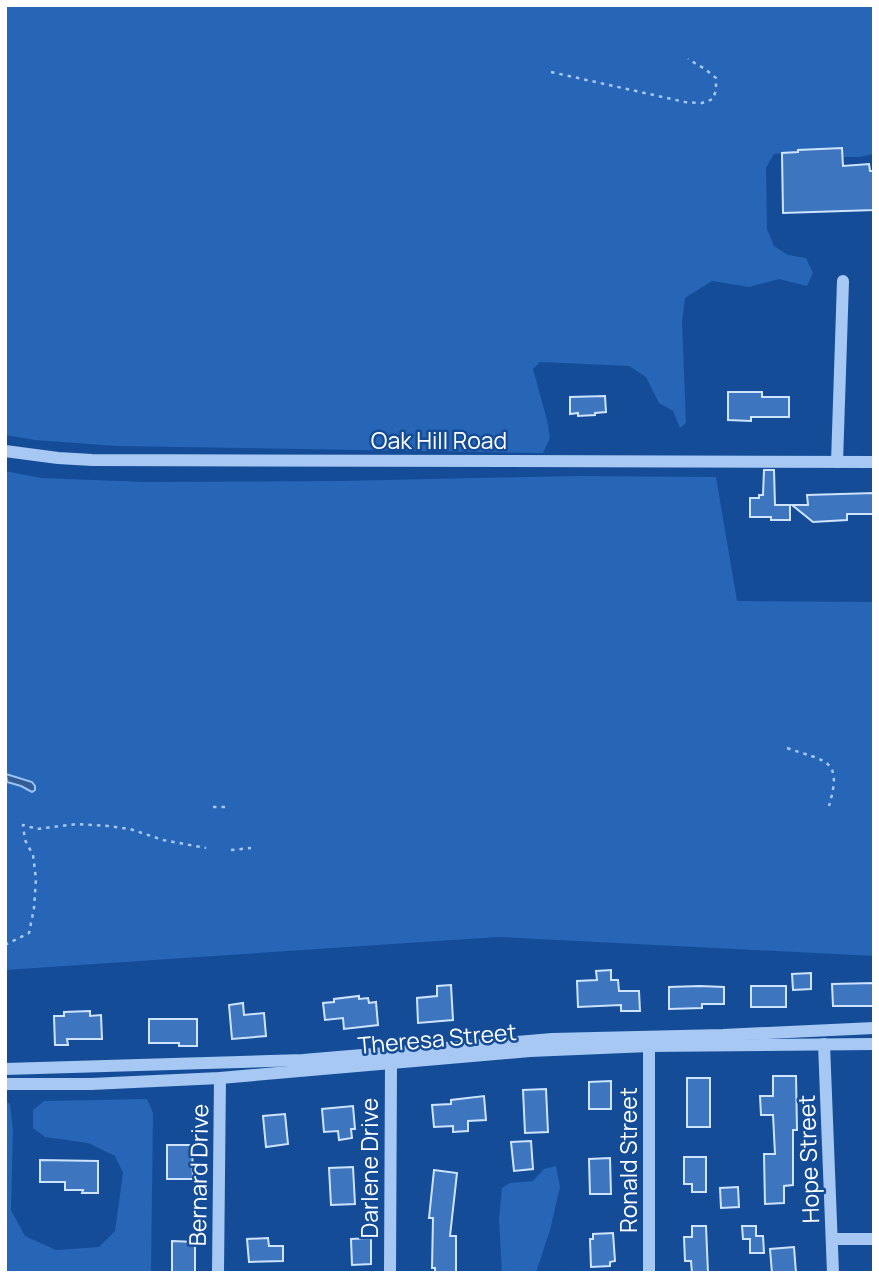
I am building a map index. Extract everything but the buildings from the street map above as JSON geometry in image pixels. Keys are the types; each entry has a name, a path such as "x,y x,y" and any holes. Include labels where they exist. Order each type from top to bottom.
{"street":[{"path":"837,462 843,281"},
{"name":"Oak Hill Road","path":"5,451 92,460 874,462"},
{"path":"5,1069 303,1059 552,1039 874,1028"},
{"name":"Hope Street","path":"824,1044 833,1273"},
{"name":"Theresa Street","path":"5,1084 91,1084 220,1078 530,1051 649,1046 874,1044"},
{"name":"Ronald Street","path":"649,1046 649,1273"},
{"name":"Darlene Drive","path":"390,1273 391,1064"},
{"name":"Bernard Drive","path":"218,1273 220,1078"},
{"path":"832,1239 874,1239"}],"path":[{"path":"551,72 685,102 702,103 713,99 716,78 688,59"},
{"path":"788,748 827,761 834,771 835,787 829,806"},
{"path":"213,807 226,807"},
{"path":"5,945 29,933 34,908 36,879 33,855 25,840 23,825 37,828 77,824 108,826 206,848"},
{"path":"231,850 251,848"}],"shaded area":[{"path":"5,5 874,5 874,154 843,157 842,148 774,154 766,168 767,229 774,246 788,255 806,258 813,273 807,286 779,279 749,287 712,281 685,298 682,322 686,423 680,428 673,411 659,403 646,377 629,366 540,362 533,369 550,438 543,453 117,446 5,435"},
{"path":"5,471 41,478 146,482 574,476 716,477 737,601 874,602 874,956 498,937 5,970"},
{"path":"6,774 32,782 35,790 32,792 7,782"},
{"path":"147,1099 153,1113 151,1273 5,1273 5,1101 10,1104 13,1130 11,1210 25,1236 56,1250 99,1247 115,1231 123,1173 115,1156 88,1143 45,1137 33,1128 33,1110 44,1101"},
{"path":"556,1166 560,1187 536,1273 502,1273 499,1219 502,1188 510,1183 533,1181 544,1169"}]}
